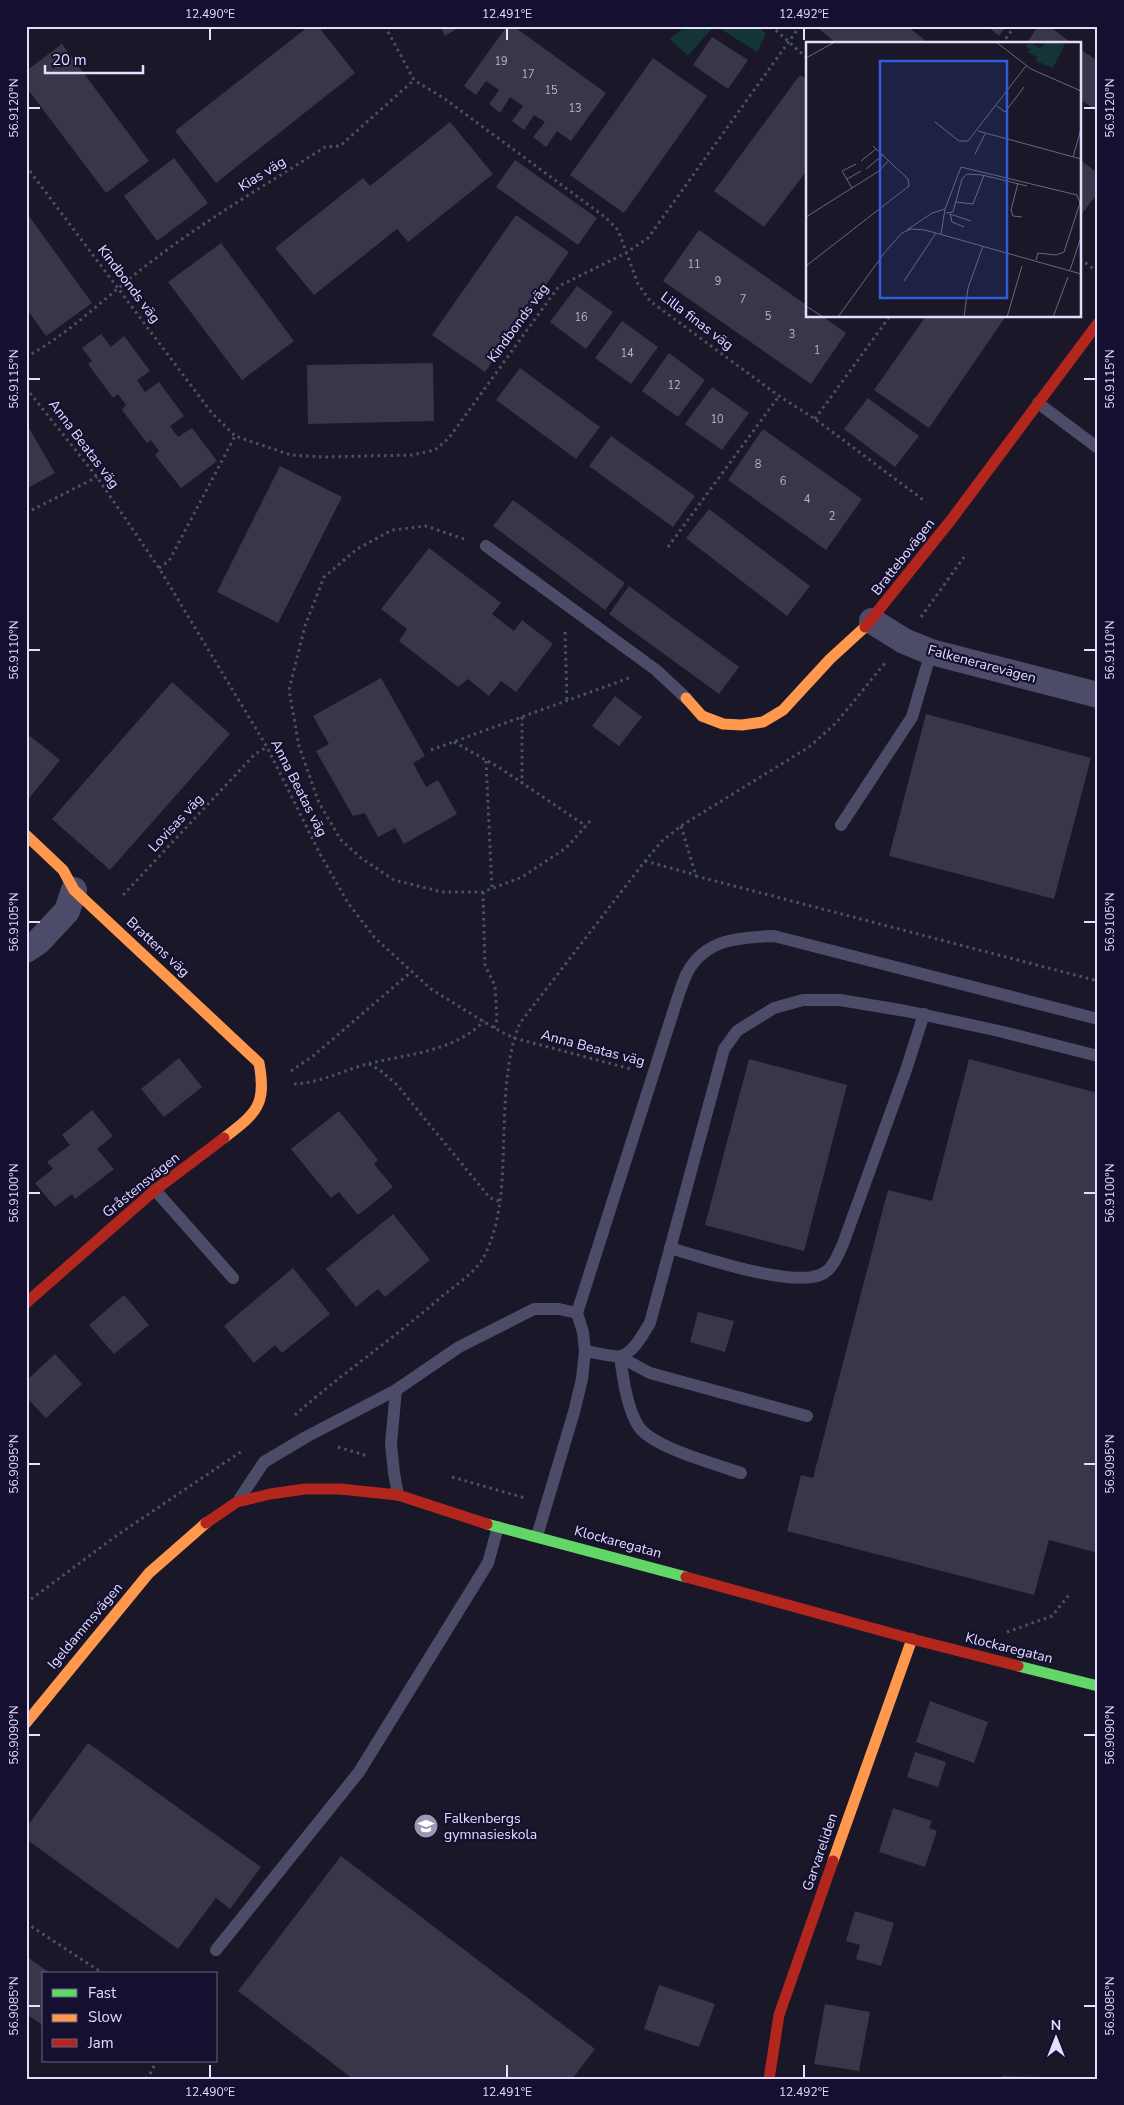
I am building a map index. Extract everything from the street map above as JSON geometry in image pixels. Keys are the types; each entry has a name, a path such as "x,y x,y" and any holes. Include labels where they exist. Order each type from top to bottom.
{"street":[{"name":"Brattebovägen","path":"686,698 702,716 723,724 742,725 763,722 783,710 830,659 872,621 951,520 1098,323"},
{"name":"Falkenerarevägen","path":"872,621 904,641 931,652 1098,695"},
{"name":"Brattens väg","path":"27,837 63,870 74,890 247,1050 259,1063 263,1084"},
{"path":"26,950 38,942 67,911 74,890"},
{"name":"Gråstensvägen","path":"26,1303 155,1190 243,1123 257,1109 263,1084"},
{"name":"Klockaregatan","path":"149,1573 199,1528 237,1502 270,1494 305,1489 340,1489 398,1495 498,1527 912,1639 1098,1686"},
{"name":"Igeldammsvägen","path":"26,1723 149,1573"},
{"name":"Garvareliden","path":"769,2079 779,2015 912,1639"}],"lane":[{"path":"1038,403 1098,448"},
{"path":"486,546 564,601 656,670 686,698"},
{"path":"841,825 912,717 931,652"},
{"path":"536,1536 574,1412 582,1379 585,1351 577,1313 652,1075 687,973 698,956 716,944 741,937 774,936 1098,1019"},
{"path":"620,1357 630,1351 650,1323 724,1049 737,1031 774,1008 803,1000 840,1000 924,1014 1098,1056"},
{"path":"670,1248 749,1270 789,1277 812,1277 825,1272 834,1262 843,1244 906,1070 924,1014"},
{"path":"155,1190 233,1278"},
{"path":"237,1502 264,1462 306,1437 396,1390 459,1347 534,1309 559,1309 577,1313"},
{"path":"585,1351 620,1357 650,1373 807,1416"},
{"path":"620,1357 624,1390 640,1428 668,1448 741,1473"},
{"path":"396,1390 391,1444 398,1495"},
{"path":"216,1950 359,1772 488,1563 498,1527"}],"path":[{"path":"385,26 414,80"},
{"path":"771,26 806,58"},
{"name":"Kindbonds väg","path":"26,166 211,412 235,436 292,455 324,457 412,455 435,450 449,438 559,286 626,253 648,238 800,26"},
{"path":"1003,42 1015,26"},
{"name":"Lilla finas väg","path":"414,80 445,99 605,217 618,230 638,284 650,301 779,396 815,419 951,520"},
{"name":"Kias väg","path":"26,357 81,321 147,264 224,212 325,147 340,146 414,80"},
{"path":"1082,260 1098,272"},
{"path":"815,419 889,318"},
{"name":"Anna Beatas väg","path":"26,388 97,477 158,568 266,747 320,854 348,903 375,938 431,989 494,1028 514,1038 652,1075"},
{"path":"668,548 779,396"},
{"path":"158,568 169,561 235,436"},
{"path":"26,513 97,477"},
{"path":"486,546 426,526 392,530 357,548 324,577 304,626 289,690 299,746 319,803 341,840 362,858 394,880 442,892 483,892 522,877 566,848 591,820"},
{"path":"290,1418 331,1383 416,1319 472,1271 482,1260 495,1229 500,1202 508,1080 514,1038 520,1022 645,861 662,841 681,826 809,747 836,723 904,641 968,551"},
{"path":"564,601 567,700"},
{"path":"432,750 567,700 656,670"},
{"path":"522,717 522,784"},
{"path":"454,742 500,768 586,826"},
{"name":"Lovisas väg","path":"103,916 158,860 255,754 266,747"},
{"path":"486,761 492,889"},
{"path":"681,826 696,876"},
{"path":"645,861 696,876 1098,980"},
{"path":"483,892 485,965 495,986 497,1019 494,1028"},
{"path":"263,1084 284,1076 312,1056 411,972"},
{"path":"263,1084 311,1083 369,1064 424,1052 467,1036 484,1021"},
{"path":"369,1064 381,1071 397,1085 490,1198 500,1202"},
{"path":"26,1603 116,1536 243,1450"},
{"path":"1005,1634 1008,1630 1052,1616 1069,1595"},
{"path":"26,1924 101,1972"},
{"path":"146,2079 156,2062"}],"green space":[{"path":"686,26 714,26 688,56 670,39"},
{"path":"716,26 758,26 766,34 757,52"}],"building":[{"path":"309,26 318,26 355,73 216,183 175,131"},
{"path":"440,26 461,26 445,36"},
{"path":"507,26 513,26 606,93 571,141 557,131 546,147 533,137 545,122 534,115 524,130 512,121 523,106 510,97 500,113 489,104 499,90 486,81 476,95 464,86"},
{"path":"816,26 907,26 927,42 835,42"},
{"path":"987,26 1006,26 999,36"},
{"path":"1038,26 1049,26 1070,42 1027,42"},
{"path":"712,37 748,60 728,89 693,65"},
{"path":"62,44 149,161 106,193 26,87 26,71"},
{"path":"1082,50 1098,61 1098,112 1082,100"},
{"path":"653,58 707,96 624,213 570,175"},
{"path":"800,75 806,79 806,172 764,227 714,191"},
{"path":"450,122 493,174 408,242 397,229 314,295 275,248 363,178 370,186"},
{"path":"174,158 208,203 157,241 124,196"},
{"path":"515,160 597,218 578,245 496,187"},
{"path":"1082,161 1098,173 1098,193 1082,213"},
{"path":"26,212 92,303 46,336 26,308"},
{"path":"516,215 569,252 485,372 432,335"},
{"path":"699,230 806,305 806,318 825,318 846,333 811,384 663,281"},
{"path":"221,243 294,341 242,380 168,282"},
{"path":"577,286 613,312 586,349 550,322"},
{"path":"925,318 1005,318 929,428 874,390"},
{"path":"622,321 658,347 631,384 595,358"},
{"path":"101,334 111,347 124,336 150,371 137,380 145,392 159,382 184,416 170,426 178,437 192,428 217,461 181,488 155,455 159,451 151,440 147,443 122,410 126,405 118,394 113,398 88,364 92,361 82,348"},
{"path":"669,353 705,380 678,417 642,391"},
{"path":"433,363 434,421 308,424 307,365"},
{"path":"520,368 600,427 576,459 496,400"},
{"path":"712,387 749,413 722,450 685,424"},
{"path":"868,398 919,436 895,467 844,429"},
{"path":"26,423 55,473 26,489"},
{"path":"763,429 862,499 826,550 728,480"},
{"path":"611,436 695,496 673,527 589,466"},
{"path":"280,466 342,497 278,623 217,592"},
{"path":"513,500 625,583 605,610 493,526"},
{"path":"709,509 810,586 787,616 686,538"},
{"path":"429,548 501,603 492,614 514,631 522,620 553,644 516,692 501,681 489,696 468,679 458,687 399,641 407,629 381,609"},
{"path":"629,586 739,667 719,694 609,614"},
{"path":"381,678 425,756 413,763 426,787 438,780 457,814 404,844 395,828 378,837 365,813 353,816 316,751 329,744 313,716"},
{"path":"172,682 230,734 110,870 52,819"},
{"path":"615,696 642,717 619,746 592,726"},
{"path":"926,714 1091,758 1054,899 889,856"},
{"path":"30,736 60,760 26,802 26,741"},
{"path":"179,1058 202,1087 164,1117 141,1089"},
{"path":"749,1059 847,1085 804,1251 705,1225"},
{"path":"969,1059 1098,1093 1098,1553 1049,1540 1034,1595 787,1531 801,1475 813,1478 888,1190 932,1201"},
{"path":"92,1110 113,1136 97,1149 114,1169 75,1199 72,1194 55,1207 35,1183 53,1169 47,1162 70,1145 62,1135"},
{"path":"339,1111 378,1160 374,1164 393,1187 358,1215 339,1192 331,1198 291,1149"},
{"path":"393,1214 430,1260 385,1297 378,1289 356,1307 326,1269"},
{"path":"293,1268 330,1314 282,1353 275,1345 254,1363 224,1326"},
{"path":"124,1295 149,1325 114,1354 89,1325"},
{"path":"698,1312 734,1321 725,1352 690,1342"},
{"path":"55,1354 82,1384 46,1418 26,1397 26,1381"},
{"path":"930,1701 988,1722 974,1763 916,1742"},
{"path":"88,1743 261,1867 230,1909 216,1898 178,1949 26,1839 26,1828"},
{"path":"915,1752 946,1762 938,1787 907,1777"},
{"path":"893,1808 932,1821 929,1828 937,1831 925,1867 879,1852"},
{"path":"341,1856 595,2049 572,2079 353,2079 238,1991"},
{"path":"855,1911 894,1923 881,1966 856,1959 860,1945 846,1941"},
{"path":"26,1956 48,1972 42,1972 42,2025 26,2014"},
{"path":"659,1985 715,2004 699,2047 644,2029"},
{"path":"825,2004 870,2012 859,2071 814,2064"},
{"path":"1002,2076 1044,2077 1044,2079 1002,2079"}],"traffic: fast":[{"path":"487,1524 686,1577"},
{"path":"1018,1666 1098,1686"}],"traffic: slow":[{"path":"686,698 702,716 723,724 742,725 763,722 783,710 830,659 865,627"},
{"path":"26,835 63,870 74,890 259,1063 261,1078 260,1099 251,1115 224,1138"},
{"path":"26,1723 149,1573 206,1523"},
{"path":"833,1861 912,1639"}],"traffic: jam":[{"path":"865,627 951,520 1098,323"},
{"path":"26,1303 155,1190 224,1138"},
{"path":"206,1523 237,1502 270,1494 305,1489 340,1489 398,1495 487,1524"},
{"path":"686,1577 1018,1666"},
{"path":"769,2079 779,2015 833,1861"}],"place":[{"name":"Falkenbergs gymnasieskola","path":"426,1826"}]}
